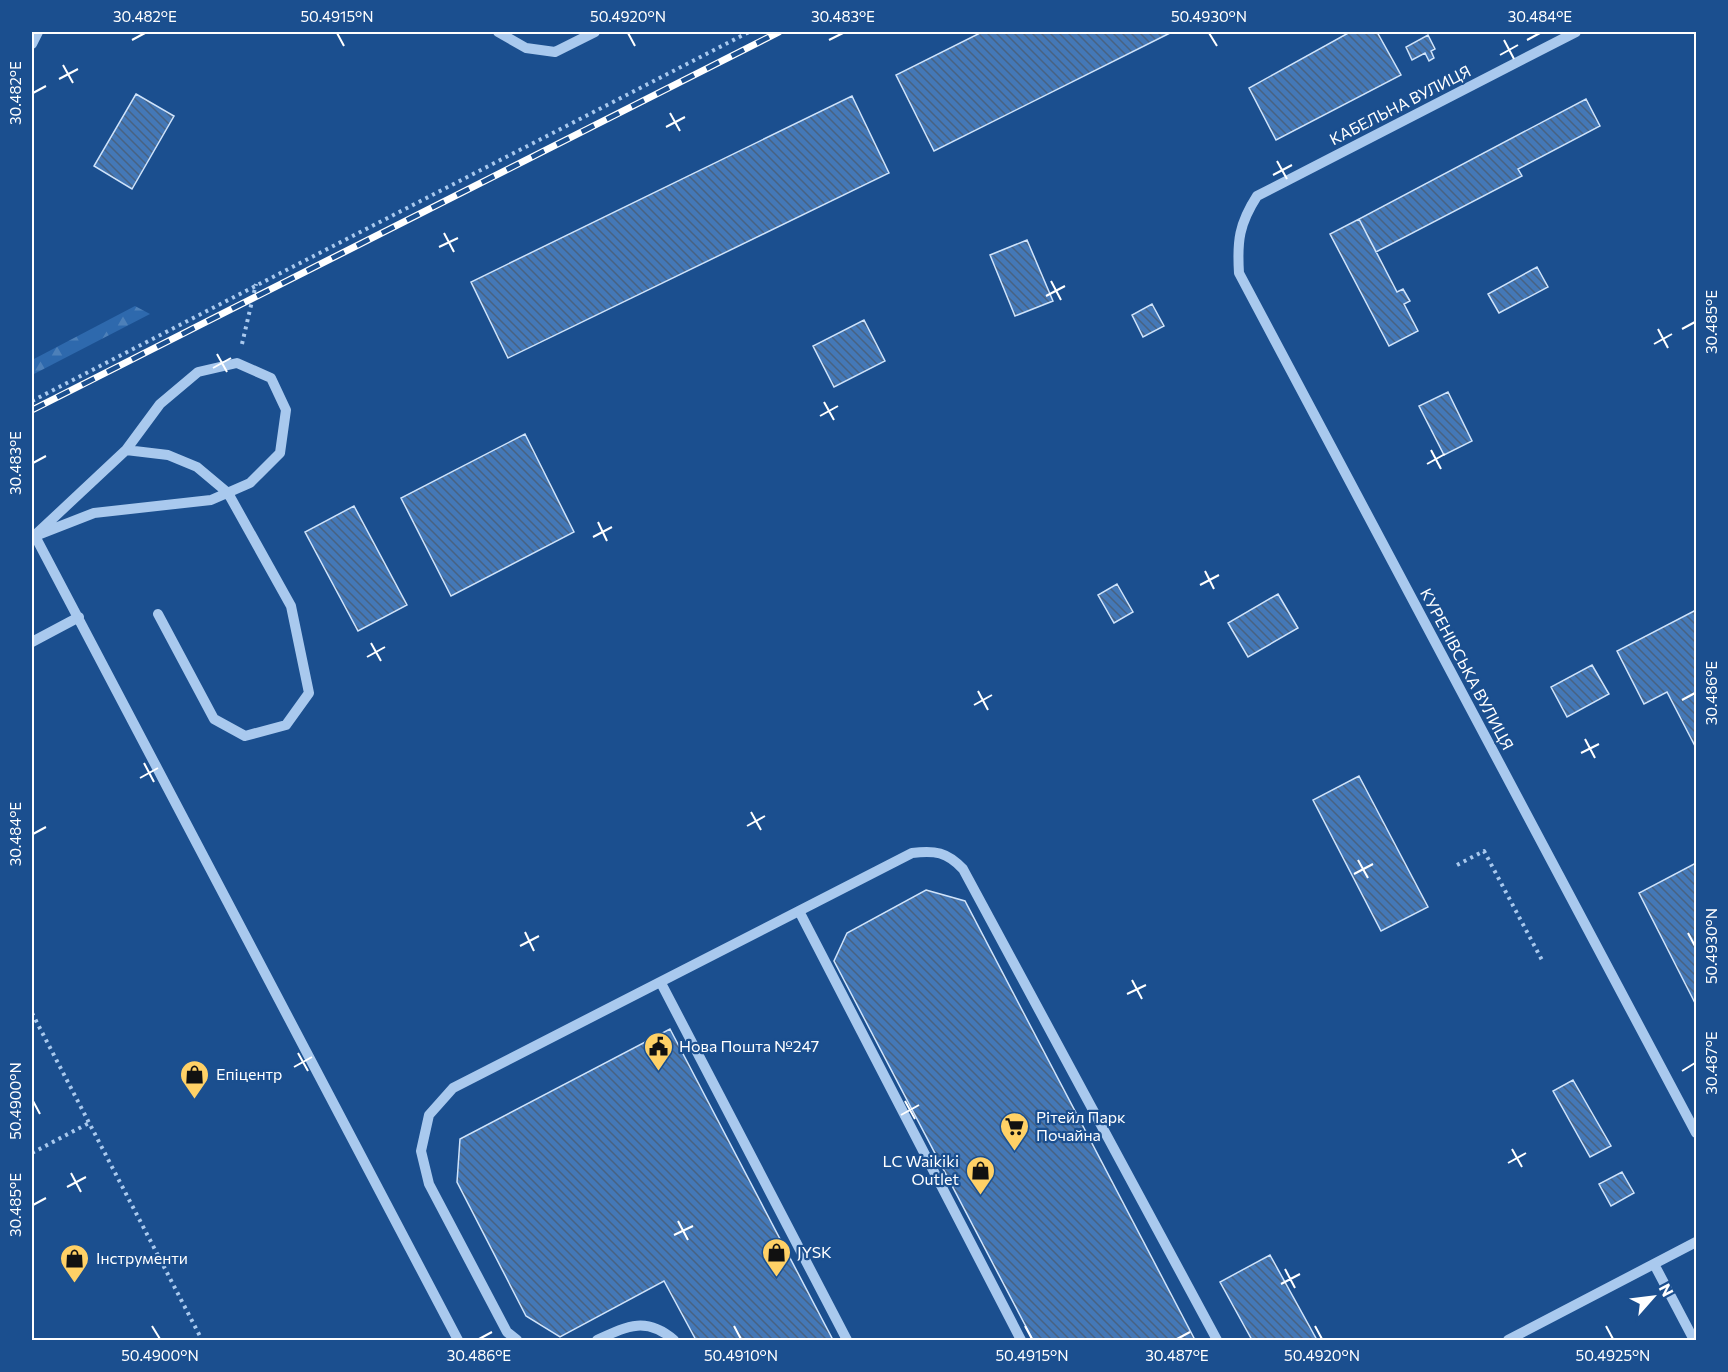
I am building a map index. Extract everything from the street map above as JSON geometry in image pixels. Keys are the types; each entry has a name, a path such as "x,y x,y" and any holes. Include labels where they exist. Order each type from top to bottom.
{"street":[{"path":"32,44 38,32"},
{"path":"498,32 526,48 555,52 595,32"},
{"name":"КАБЕЛЬНА ВУЛИЦЯ","path":"1245,214 1257,196 1576,32"},
{"name":"КУРЕНІВСЬКА ВУЛИЦЯ","path":"1245,214 1237,242 1239,273 1696,1133"},
{"path":"237,363 270,378 286,410 280,453 250,483 211,500 94,513 33,537 126,450 160,404 198,372 237,363"},
{"path":"126,450 168,455 197,467 228,493 291,606 309,693 286,725 245,736 214,719 158,614"},
{"path":"33,537 79,617 458,1341"},
{"path":"32,642 79,617"},
{"path":"517,1341 507,1332 429,1184 421,1151 429,1114 453,1088 912,853 932,850 951,856 963,869 1217,1341"},
{"path":"799,911 1021,1341"},
{"path":"661,982 847,1341"},
{"path":"1508,1341 1696,1242"},
{"path":"1653,1264 1694,1341"},
{"path":"597,1341 619,1330 640,1324 661,1329 674,1341"}],"path":[{"path":"32,401 749,32"},
{"path":"237,363 256,284"},
{"path":"1457,865 1484,851 1543,962"},
{"path":"32,1013 202,1341"},
{"path":"32,1153 89,1123"}],"green space":[{"path":"135,306 150,314 32,375 32,360"}],"building":[{"path":"982,32 1172,32 934,151 896,75"},
{"path":"1350,32 1377,32 1401,75 1276,140 1249,88"},
{"path":"1428,35 1435,49 1431,51 1434,58 1429,61 1425,53 1412,60 1406,47"},
{"path":"136,94 174,116 132,189 94,166"},
{"path":"852,96 889,173 508,358 471,282"},
{"path":"1586,99 1600,126 1518,169 1522,176 1376,252 1359,219"},
{"path":"1359,219 1397,292 1403,289 1410,301 1404,304 1418,331 1389,346 1330,234"},
{"path":"1027,240 1053,301 1015,316 990,255"},
{"path":"1537,267 1548,287 1499,313 1488,294"},
{"path":"1152,304 1164,326 1143,337 1132,315"},
{"path":"864,320 885,361 834,387 813,346"},
{"path":"1448,392 1472,441 1444,455 1419,406"},
{"path":"525,434 574,532 451,596 401,498"},
{"path":"354,506 407,605 358,631 305,532"},
{"path":"1117,584 1133,612 1114,623 1098,595"},
{"path":"1278,594 1298,628 1248,657 1228,623"},
{"path":"1696,610 1696,748 1667,692 1644,704 1617,651"},
{"path":"1592,665 1609,694 1567,717 1551,687"},
{"path":"1359,776 1428,907 1381,931 1313,800"},
{"path":"1696,863 1696,1005 1639,893"},
{"name":"Рітейл Парк Почайна","path":"926,890 965,901 1195,1340 1033,1340 834,961 847,933"},
{"path":"670,1029 833,1340 696,1340 664,1281 560,1337 526,1316 457,1182 460,1139"},
{"path":"1573,1080 1611,1146 1590,1157 1553,1091"},
{"path":"1622,1172 1634,1193 1611,1206 1599,1184"},
{"path":"1270,1255 1317,1340 1252,1340 1220,1282"}],"railway":[{"path":"32,410 779,32"}],"place":[{"name":"Нова Пошта №247","path":"658,1072"},
{"name":"Епіцентр","path":"195,1100"},
{"name":"Рітейл Парк Почайна","path":"1015,1152"},
{"name":"LC Waikiki Outlet","path":"980,1196"},
{"name":"JYSK","path":"776,1278"},
{"name":"Інструменти","path":"75,1284"}]}
